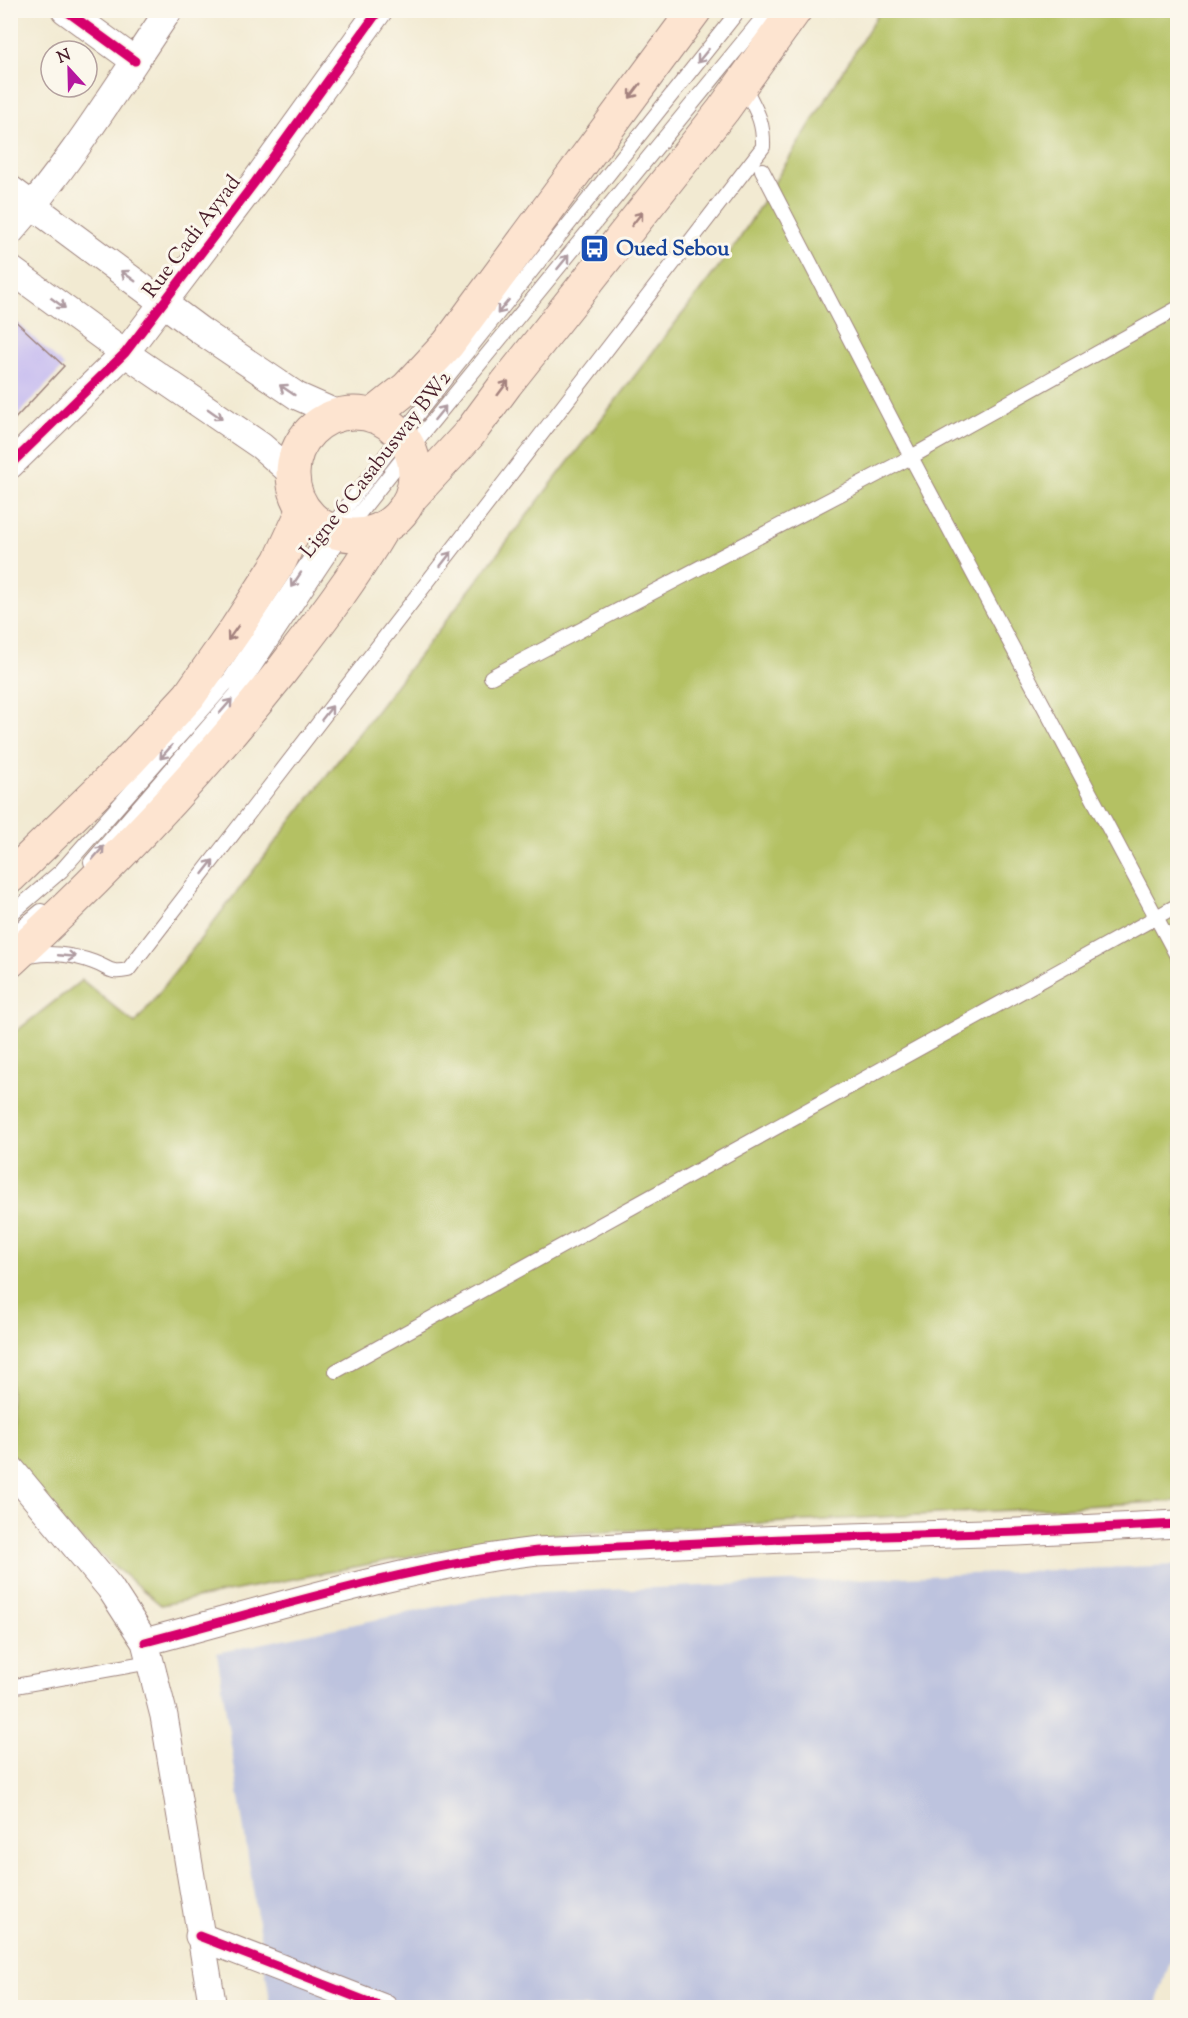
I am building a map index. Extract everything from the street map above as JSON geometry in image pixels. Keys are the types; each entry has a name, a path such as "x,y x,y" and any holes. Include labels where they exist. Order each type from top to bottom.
{"main road":[{"path":"372,416 407,388 448,344 694,10"},
{"path":"411,497 416,473 406,442 393,426 372,416 356,413 340,415 316,427 306,437 295,461 293,474 296,493 304,509 319,525 336,532 370,534 394,521 404,510 411,497 469,434 742,83 795,10"},
{"path":"10,877 128,762 189,696 280,561 304,509"},
{"path":"10,963 129,846 252,707 336,602 382,529"}],"street":[{"path":"65,10 135,61"},
{"path":"10,232 33,206 169,10"},
{"name":"Rue Cadi Ayyad","path":"10,465 125,353 255,182 379,10"},
{"path":"10,189 201,331 297,396 340,415"},
{"path":"10,268 125,353 261,446 293,474"},
{"path":"10,1468 110,1588 148,1652 164,1716 199,1936 213,2007"},
{"path":"148,1652 376,1581 486,1557 537,1551 783,1539 1018,1532 1178,1524"},
{"path":"199,1936 384,2007"}],"lane":[{"name":"Ligne 6 Casabusway BW2","path":"10,915 61,871 230,679 336,532 739,10"},
{"name":"Ligne 6 Casabusway BW2","path":"406,442 769,10"},
{"path":"10,963 30,956 72,956 94,962 116,973 128,970 763,147 764,129 758,112 742,83"},
{"path":"762,170 911,457 1178,957"},
{"path":"491,676 911,457 1178,308"},
{"name":"Ligne 6 Casabusway BW2","path":"10,937 82,872 236,694 336,532"},
{"path":"336,1371 1178,905"},
{"path":"10,1687 148,1652"}],"shaded area":[{"path":"1177,1565 1177,1941 1155,2007 271,2007 217,1653 494,1595"}],"green space":[{"path":"880,11 1177,11 1177,1501 508,1537 161,1605 55,1518 11,1454 10,1036 82,980 135,1024 737,243"}],"building":[{"path":"10,316 64,366 10,424"}],"cycle path":[{"path":"65,10 135,61"},
{"path":"10,465 125,353 255,182 379,10"},
{"path":"145,1642 389,1578 487,1558 537,1551 1178,1524"},
{"path":"199,1936 384,2008"}],"place":[{"name":"Oued Sebou","path":"595,248"}]}
